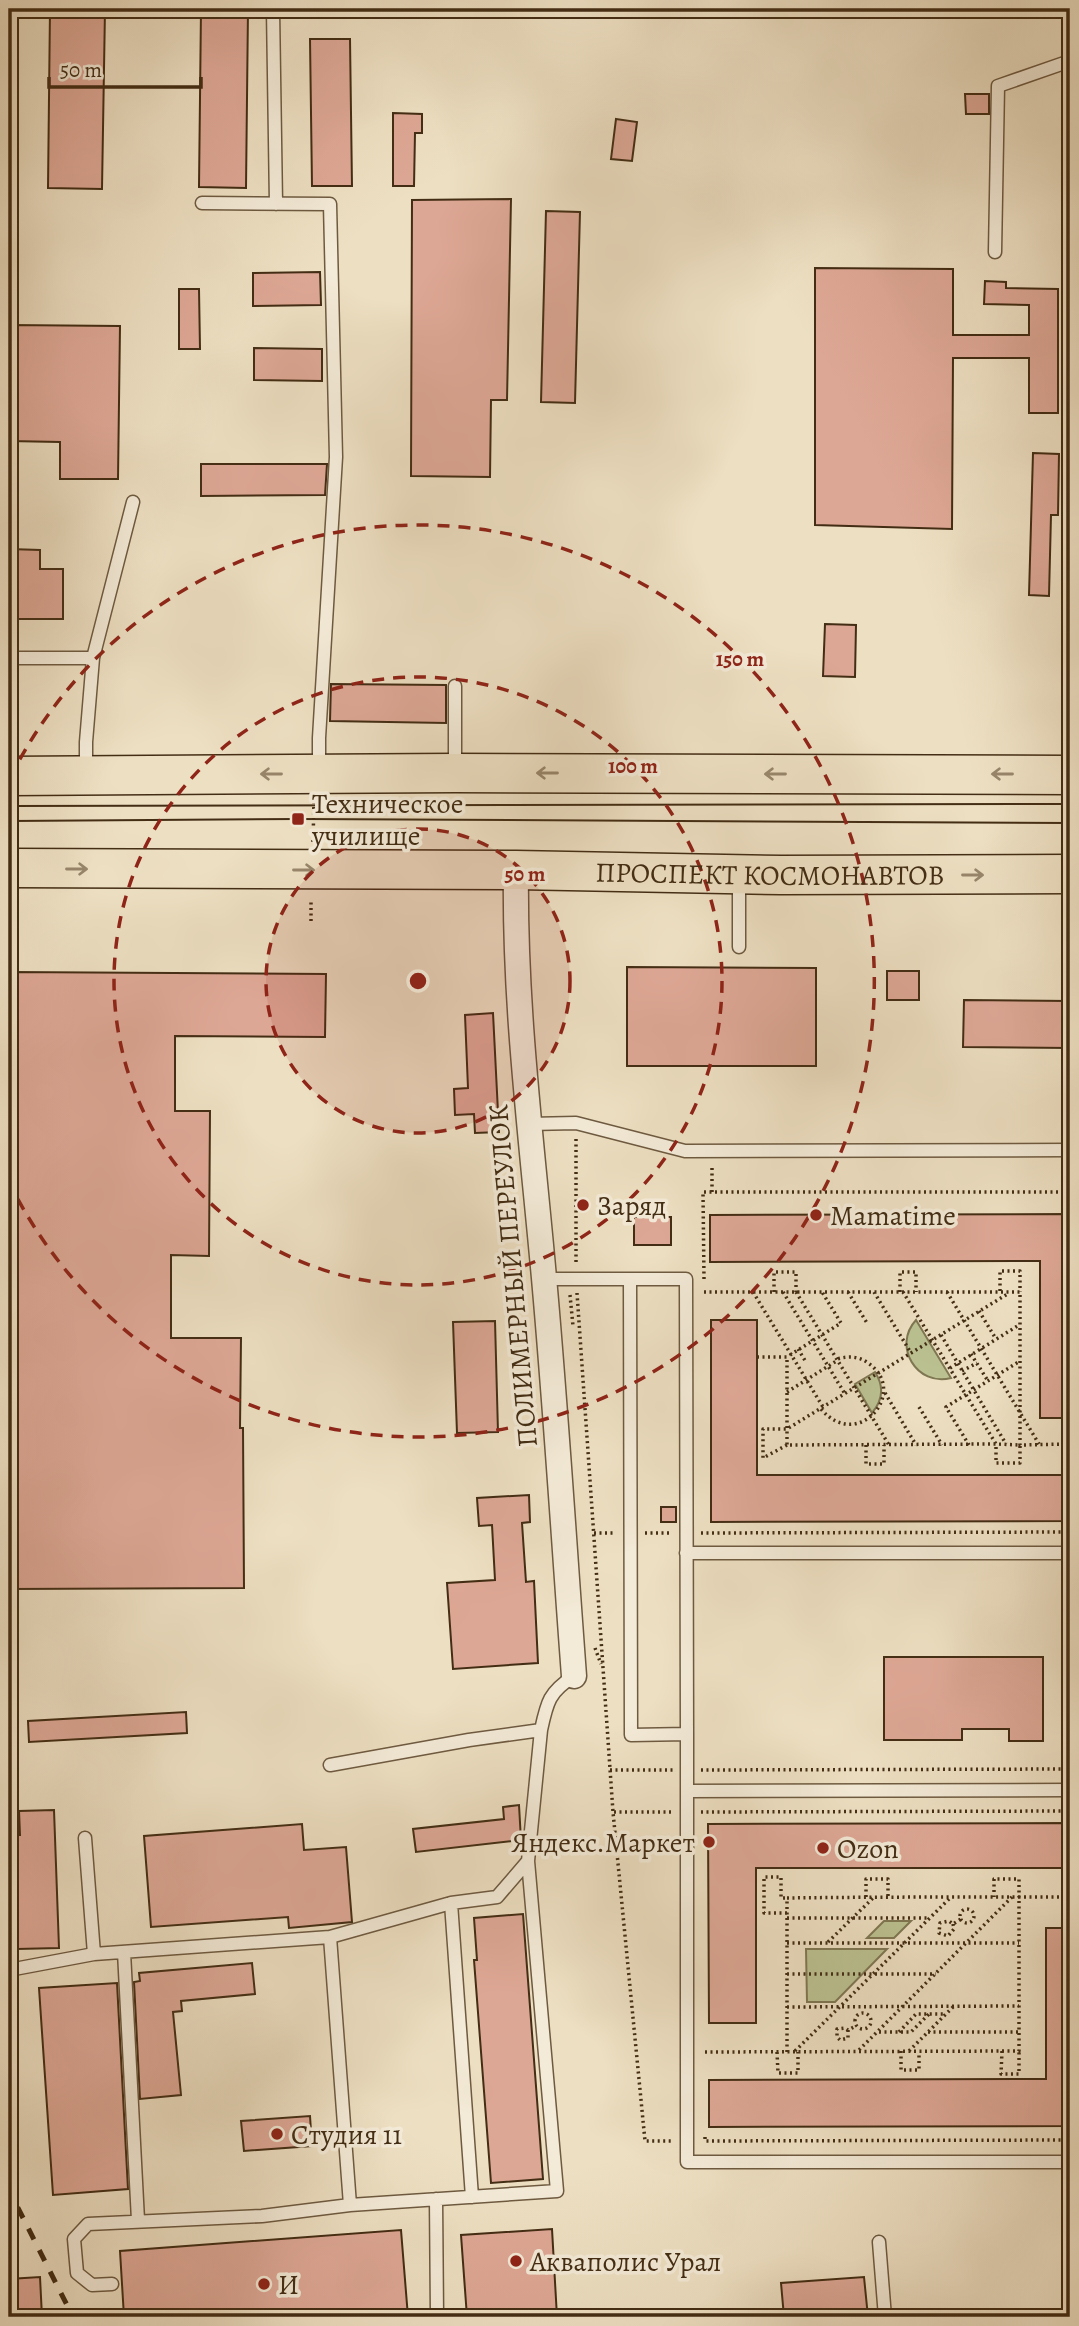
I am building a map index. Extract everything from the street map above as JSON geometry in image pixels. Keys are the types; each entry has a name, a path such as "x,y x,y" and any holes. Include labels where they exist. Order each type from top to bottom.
{"main road":[{"path":"9,776 455,773 1070,775"},
{"name":"ПРОСПЕКТ КОСМОНАВТОВ","path":"9,868 1070,874"}],"street":[{"name":"ПОЛИМЕРНЫЙ ПЕРЕУЛОК","path":"516,870 515,921 529,1124 544,1279 574,1676"}],"lane":[{"path":"276,204 272,9 310,9"},
{"path":"995,252 998,86 1070,61"},
{"path":"202,203 330,204 336,457 317,774"},
{"path":"86,775 93,658 133,502"},
{"path":"9,659 93,658"},
{"path":"455,686 455,773"},
{"path":"739,874 739,947"},
{"path":"529,1124 576,1123 685,1151 1070,1150"},
{"path":"544,1279 686,1279 687,2162 1070,2162"},
{"path":"630,1279 631,1735 687,1734"},
{"path":"686,1553 1070,1553"},
{"path":"112,2284 92,2285 76,2273 74,2239 88,2224 262,2216 351,2205 557,2191 528,1861 541,1730 548,1699 560,1685 574,1676"},
{"path":"330,1765 541,1730"},
{"path":"687,1791 1070,1790"},
{"path":"85,1838 94,1954"},
{"path":"9,1970 94,1954 330,1937 451,1903 497,1897 528,1861"},
{"path":"451,1903 472,2197"},
{"path":"330,1937 351,2205"},
{"path":"124,1952 138,2220"},
{"path":"436,2199 436,2317"},
{"path":"879,2242 885,2317"}],"path":[{"path":"311,921 317,774"},
{"path":"576,1123 576,1279 613,1812 645,2141"},
{"path":"712,1151 712,1192"},
{"path":"703,1207 704,1192 1070,1192"},
{"path":"916,1292 916,1272 900,1272 902,1292 996,1444 996,1463 1020,1463 1020,1271 1000,1271 1000,1292"},
{"path":"774,1292 775,1272 796,1272 796,1292 872,1416 886,1445 884,1464 866,1464 866,1445"},
{"path":"704,1292 1020,1292"},
{"path":"753,1292 827,1416 844,1424 863,1422 872,1416 882,1401 883,1390"},
{"path":"783,1292 845,1394"},
{"path":"757,1357 785,1357 841,1323 822,1292"},
{"path":"848,1292 867,1323"},
{"path":"874,1292 911,1353"},
{"path":"947,1292 1039,1444"},
{"path":"1010,1292 787,1429 762,1429 763,1458 787,1445 1070,1444"},
{"path":"979,1311 996,1339"},
{"path":"950,1368 1020,1325"},
{"path":"940,1335 1006,1444"},
{"path":"798,1349 806,1362"},
{"path":"971,1354 988,1381"},
{"path":"785,1357 787,1445"},
{"path":"787,1392 837,1360 855,1357 864,1360 879,1373 883,1390 916,1445"},
{"path":"969,1445 946,1407 1020,1361"},
{"path":"962,1371 976,1363"},
{"path":"919,1407 942,1445"},
{"path":"594,1533 1070,1532"},
{"path":"610,1770 1070,1769"},
{"path":"613,1812 1070,1811"},
{"path":"953,1924 948,1921 940,1923 931,1917 852,1918 764,1913 764,1877 781,1877 781,1898 1070,1897"},
{"path":"994,1897 994,1880 1019,1879 1019,2074 1002,2074 1002,2051"},
{"path":"866,1897 866,1880 888,1880 888,1898"},
{"path":"796,2052 951,1897"},
{"path":"858,2052 1012,1897"},
{"path":"787,1898 787,2052"},
{"path":"827,1944 874,1898"},
{"path":"965,1909 973,1912 973,1921 964,1923 961,1919 965,1909"},
{"path":"953,1924 961,1919"},
{"path":"940,1923 939,1933 947,1936"},
{"path":"947,1936 954,1929 953,1924"},
{"path":"947,1936 947,1943"},
{"path":"787,1943 1019,1943"},
{"path":"787,1974 936,1974"},
{"path":"909,2051 954,2006"},
{"path":"787,2007 1019,2006"},
{"path":"856,2026 855,2020 861,2013 861,2007"},
{"path":"861,2013 870,2017 869,2027"},
{"path":"899,2032 916,2014 946,2014"},
{"path":"869,2027 877,2033 911,2032 929,2014"},
{"path":"848,2030 856,2026 864,2029 869,2027"},
{"path":"928,2032 1019,2032"},
{"path":"901,2051 901,2070 919,2070 919,2051"},
{"path":"705,2064 705,2052 1019,2051"},
{"path":"777,2052 778,2073 798,2073 796,2052"},
{"path":"705,2128 705,2141 1070,2140"}],"green space":[{"path":"916,1320 951,1378 928,1376 912,1362 907,1341 909,1330"},
{"path":"875,1372 881,1393 872,1413 855,1384"},
{"path":"884,1921 911,1921 894,1938 867,1938"},
{"path":"806,1949 887,1949 835,2002 807,2002"}],"building":[{"path":"50,9 105,9 102,189 48,188"},
{"path":"201,9 248,9 246,188 199,187"},
{"path":"310,39 350,39 352,186 312,186"},
{"path":"965,94 989,94 989,114 966,114"},
{"path":"393,113 422,114 422,133 415,133 414,186 393,186"},
{"path":"616,119 637,122 632,161 611,159"},
{"path":"511,199 507,400 491,400 490,477 411,476 412,200"},
{"path":"546,211 580,212 575,403 541,402"},
{"path":"815,268 953,269 953,335 1029,335 1029,305 984,304 985,281 1006,282 1006,288 1058,289 1058,413 1029,413 1029,358 953,358 952,529 815,525"},
{"path":"320,272 321,305 253,306 253,273"},
{"path":"179,289 199,289 200,349 179,349"},
{"path":"9,325 120,326 118,479 60,479 60,442 9,441"},
{"path":"254,348 322,349 322,381 254,380"},
{"path":"1033,453 1059,454 1058,515 1051,515 1049,596 1029,595"},
{"path":"201,464 327,464 325,495 201,496"},
{"path":"9,549 40,550 40,569 63,569 63,619 9,619"},
{"path":"825,624 856,625 855,677 823,676"},
{"path":"331,684 446,685 446,723 330,721"},
{"path":"627,967 816,968 816,1066 627,1066"},
{"path":"887,971 919,971 919,1000 887,1000"},
{"path":"9,972 326,974 325,1037 175,1036 175,1111 210,1111 209,1256 171,1255 171,1338 241,1338 244,1588 9,1589"},
{"path":"964,1000 1070,1001 1070,1048 963,1047"},
{"path":"493,1013 499,1132 475,1133 474,1114 455,1115 454,1089 468,1088 465,1015"},
{"path":"1070,1214 1070,1418 1040,1418 1040,1261 710,1262 710,1215"},
{"path":"634,1217 671,1217 671,1245 634,1245"},
{"path":"711,1320 757,1320 757,1475 1070,1475 1070,1521 711,1522"},
{"path":"495,1321 498,1432 457,1433 453,1322"},
{"path":"529,1495 530,1522 522,1523 526,1582 534,1581 538,1663 453,1669 447,1583 495,1580 492,1525 479,1526 477,1498"},
{"path":"661,1507 676,1507 676,1522 661,1522"},
{"path":"884,1657 1043,1657 1043,1741 1009,1741 1009,1729 962,1729 962,1740 884,1740"},
{"path":"186,1712 187,1733 29,1742 28,1721"},
{"path":"519,1805 521,1840 416,1852 413,1829 504,1819 503,1807"},
{"path":"54,1810 59,1948 17,1949 12,1835 20,1835 19,1811"},
{"path":"1070,1823 1070,1868 756,1868 756,2023 709,2023 708,1824"},
{"path":"302,1824 304,1850 346,1847 352,1922 289,1928 288,1917 151,1927 144,1836"},
{"path":"523,1914 543,2179 491,2183 474,1960 477,1960 474,1918"},
{"path":"1046,1928 1070,1928 1070,2126 709,2127 709,2080 1046,2079"},
{"path":"252,1963 255,1994 181,2001 182,2011 173,2012 181,2095 140,2099 134,1982 140,1981 139,1973"},
{"path":"117,1983 128,2189 53,2195 39,1988"},
{"name":"Студия 11","path":"310,2116 312,2146 244,2151 241,2121"},
{"path":"552,2229 557,2317 467,2317 461,2235"},
{"name":"И","path":"401,2230 408,2317 124,2317 120,2251"},
{"path":"40,2277 42,2317 9,2317 9,2279"},
{"path":"864,2277 868,2317 784,2317 781,2283"}],"tram line":[{"path":"9,806 1070,804"},
{"path":"9,821 298,819 1070,823"}],"railway":[{"path":"9,2185 73,2317"}],"place":[{"name":"Техническое училище","path":"298,819"},
{"name":"Заряд","path":"583,1205"},
{"name":"Mamatime","path":"816,1215"},
{"name":"Яндекс.Маркет","path":"709,1842"},
{"name":"Ozon","path":"823,1848"},
{"name":"Студия 11","path":"277,2134"},
{"name":"Акваполис Урал","path":"516,2261"},
{"name":"И","path":"264,2284"}]}
